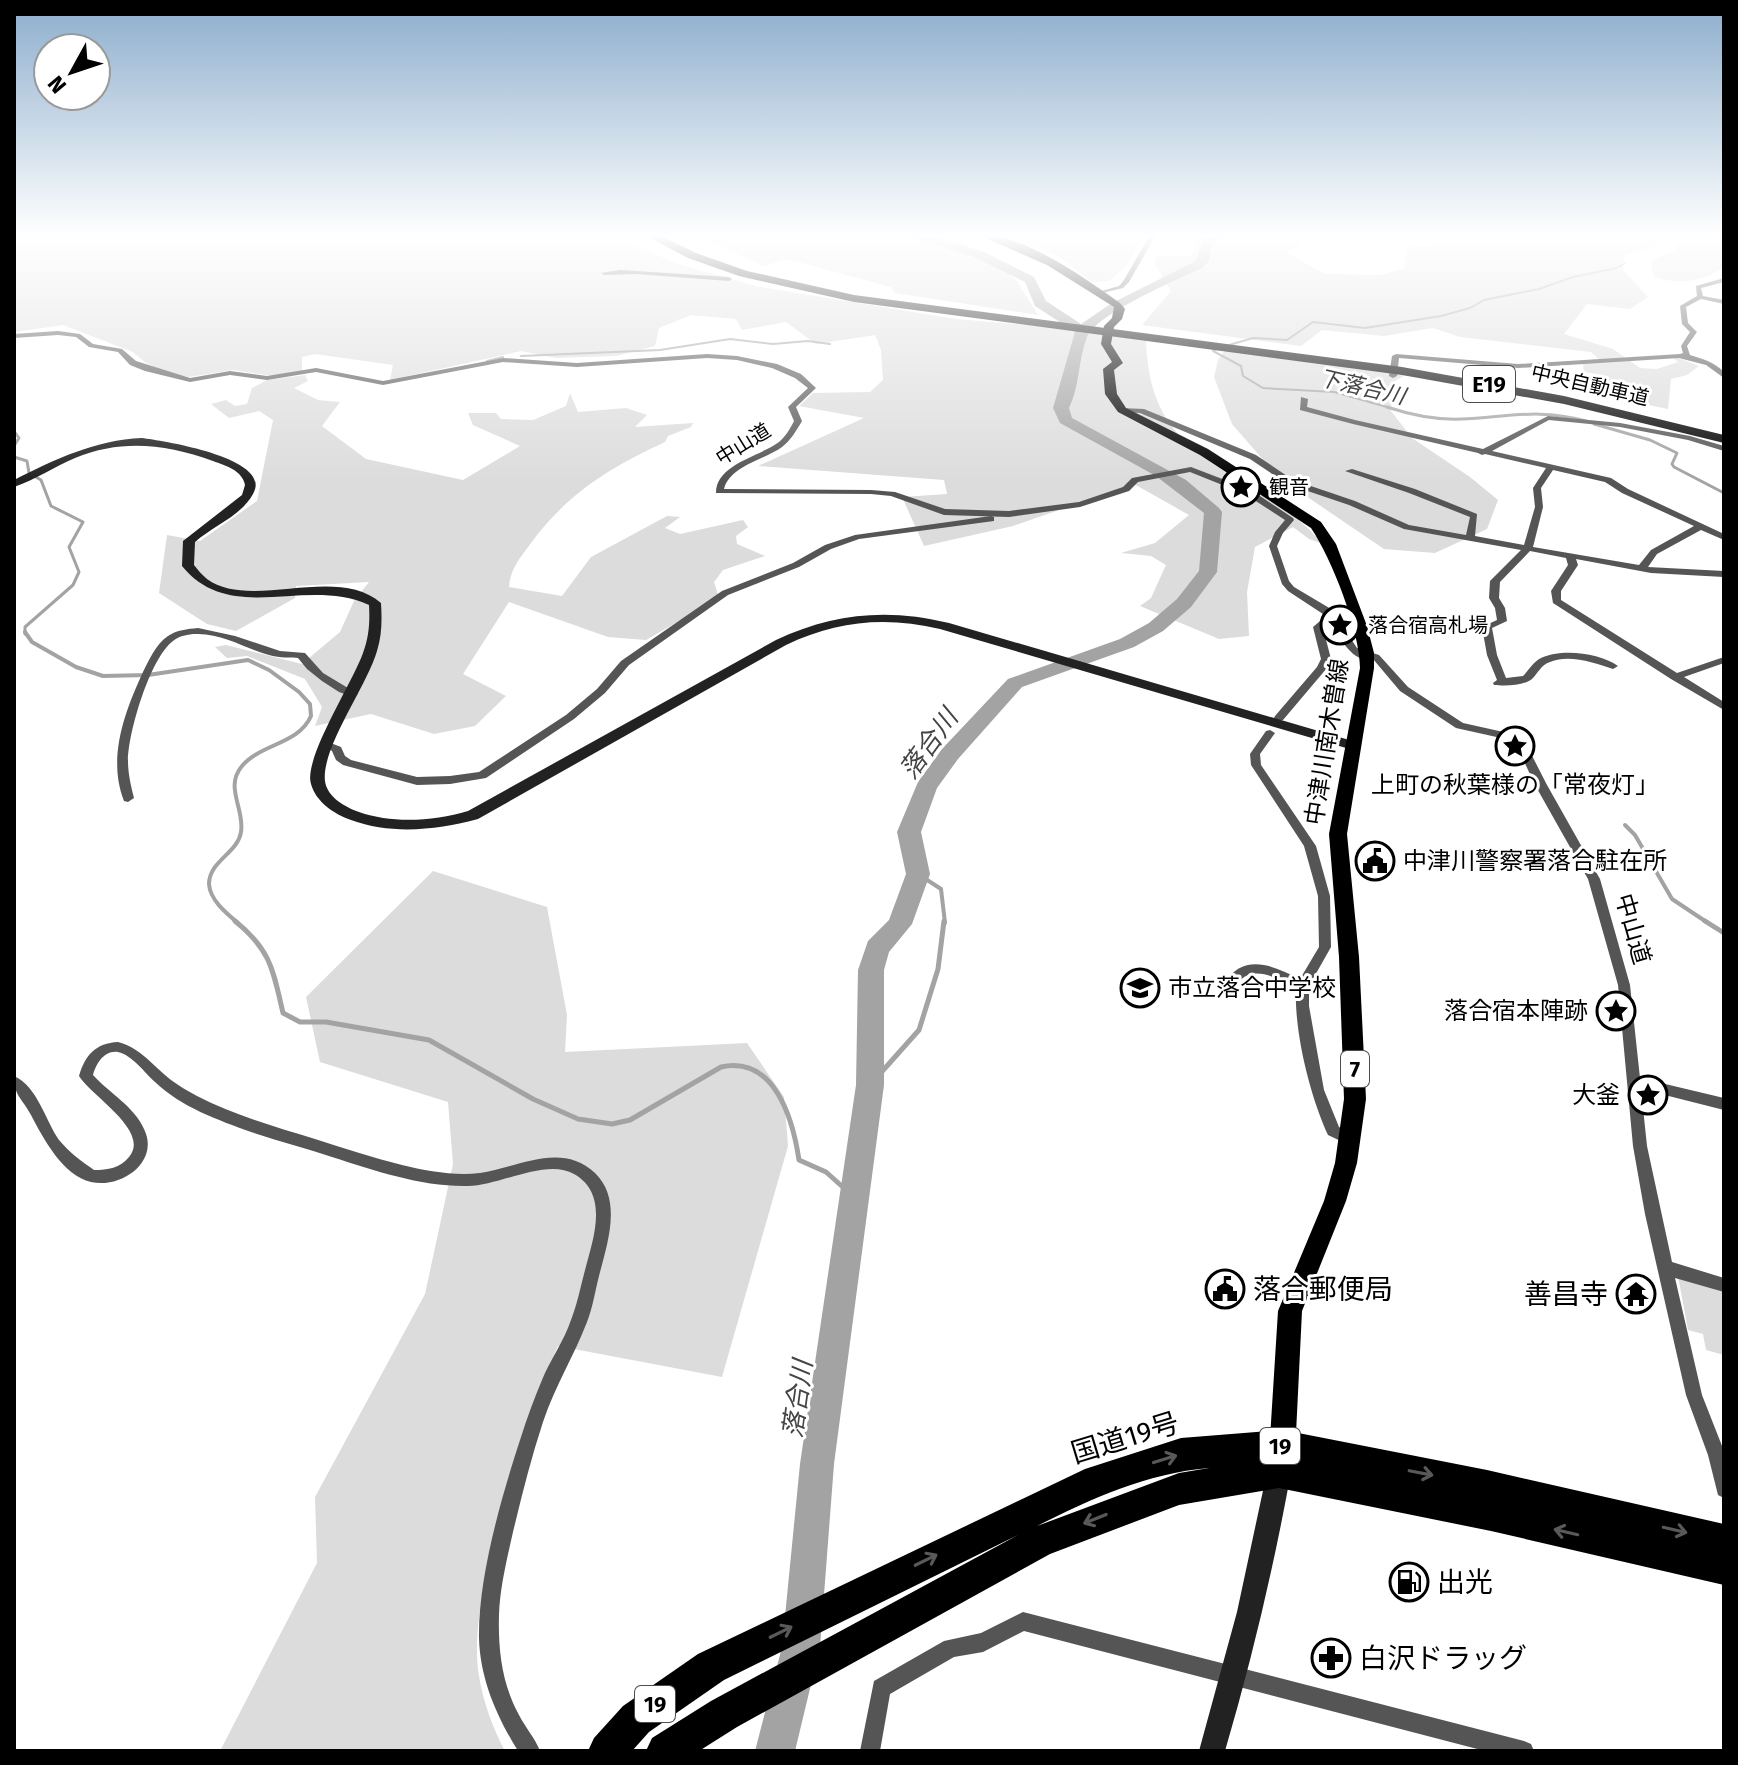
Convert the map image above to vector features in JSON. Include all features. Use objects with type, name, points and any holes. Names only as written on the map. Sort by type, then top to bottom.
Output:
[{"type":"highway","name":"中央自動車道","points":[[1007,315],[1491,384],[1724,437]]},
{"type":"highway","name":"国道19号","points":[[607,1751],[636,1719],[711,1667],[1096,1480],[1181,1454],[1281,1459],[1487,1486],[1724,1541]]},
{"type":"highway","name":"国道19号","points":[[665,1751],[724,1714],[1041,1541],[1179,1489],[1281,1459],[1491,1515],[1724,1568]]},
{"type":"main road","points":[[1117,315],[1109,326],[1106,344],[1118,363],[1108,369],[1109,385],[1116,404],[1122,410]]},
{"type":"main road","name":"中津川南木曽線","points":[[1122,410],[1204,452],[1316,525],[1329,544],[1360,626],[1367,656],[1338,834],[1355,1099],[1335,1201],[1290,1311],[1281,1459]]},
{"type":"street","points":[[1682,356],[1687,354],[1684,346],[1694,332],[1685,324],[1684,315]]},
{"type":"street","name":"中山道","points":[[14,336],[78,335],[91,346],[120,350],[133,363],[190,380],[230,373],[267,378],[316,370],[383,383],[506,360],[577,365],[707,356],[737,358],[774,366],[798,376],[812,388],[792,407],[798,421],[796,428],[772,452],[728,473],[719,484],[719,491],[871,492],[892,494],[944,512],[1009,514],[1080,504],[1126,489],[1139,479],[1184,469],[1199,471],[1248,492],[1290,520],[1279,532],[1273,546],[1285,582],[1296,594],[1324,609],[1353,650],[1376,657],[1404,689],[1466,729],[1513,737],[1520,742],[1594,879],[1624,985],[1640,1146],[1653,1214],[1694,1395],[1717,1455],[1724,1489]]},
{"type":"street","points":[[1393,376],[1396,356],[1518,366],[1650,359],[1671,354],[1722,373],[1723,360]]},
{"type":"street","points":[[1304,399],[1303,408],[1315,412],[1608,480],[1724,537]]},
{"type":"street","points":[[1122,410],[1141,411],[1244,454],[1290,482],[1352,503],[1392,522],[1470,539],[1642,568],[1724,574]]},
{"type":"street","points":[[1482,453],[1548,418],[1690,438],[1724,449]]},
{"type":"street","points":[[14,484],[93,447],[138,440],[170,443],[242,470],[251,483],[249,493],[242,502],[189,541],[188,566],[201,580],[222,589],[256,593],[348,592],[365,596],[375,603],[368,662],[319,766],[318,785],[336,805],[378,823],[409,826],[438,824],[490,808],[615,734],[766,651],[820,626],[857,618],[921,620],[1351,745]]},
{"type":"street","points":[[1550,468],[1537,488],[1539,507],[1528,548],[1495,581],[1494,598],[1502,621],[1487,627],[1489,646],[1495,656],[1494,666],[1501,682],[1519,683],[1529,679],[1538,665],[1548,658],[1598,658],[1613,666]]},
{"type":"street","points":[[1349,471],[1412,491],[1474,516],[1470,539]]},
{"type":"street","points":[[328,745],[337,749],[340,758],[347,763],[417,781],[482,775],[570,717],[601,691],[625,663],[725,593],[796,565],[828,547],[858,537],[948,527],[1009,514]]},
{"type":"street","points":[[1642,568],[1654,552],[1699,527]]},
{"type":"street","points":[[1570,556],[1573,565],[1571,572],[1556,591],[1556,601],[1724,707]]},
{"type":"street","points":[[1279,718],[1322,668],[1326,659],[1318,627],[1331,617]]},
{"type":"street","points":[[128,798],[122,778],[121,754],[143,682],[168,639],[181,633],[200,631],[305,657],[317,672],[353,694]]},
{"type":"street","points":[[1675,677],[1724,660]]},
{"type":"street","points":[[1270,733],[1255,754],[1256,765],[1310,846],[1324,896],[1325,947],[1303,986],[1302,1006],[1317,1090],[1333,1131],[1349,1139]]},
{"type":"street","points":[[1229,985],[1235,975],[1252,967],[1272,971],[1303,986]]},
{"type":"street","points":[[14,1082],[33,1102],[51,1140],[65,1157],[92,1176],[116,1174],[130,1166],[144,1144],[140,1131],[86,1076],[93,1056],[106,1048],[119,1047],[130,1050],[173,1090],[218,1113],[253,1127],[389,1167],[469,1180],[560,1163],[578,1168],[591,1179],[601,1192],[603,1229],[579,1321],[548,1385],[521,1463],[489,1593],[489,1645],[496,1688],[512,1725],[530,1751]]},
{"type":"street","points":[[1635,1082],[1724,1104]]},
{"type":"street","points":[[1667,1268],[1724,1285]]},
{"type":"street","points":[[1212,1751],[1235,1677],[1266,1547],[1281,1459]]},
{"type":"street","points":[[870,1751],[881,1688],[951,1648],[983,1642],[1023,1621],[1524,1751]]},
{"type":"shaded area","points":[[14,315],[690,315],[659,328],[655,346],[616,356],[556,358],[521,351],[390,380],[393,365],[315,354],[302,357],[302,371],[273,376],[233,370],[189,377],[170,374],[146,363],[133,352],[63,325],[14,332]]},
{"type":"shaded area","points":[[695,315],[934,315],[1146,338],[1149,371],[1156,397],[1181,437],[1220,468],[1297,519],[1321,543],[1309,539],[1293,527],[1255,547],[1247,592],[1249,636],[1219,639],[1140,606],[1151,598],[1166,565],[1151,556],[1121,553],[1155,543],[1189,515],[1134,484],[1013,526],[924,546],[902,497],[947,494],[944,480],[758,466],[864,418],[799,406],[813,393],[870,392],[883,380],[881,350],[875,335],[816,344],[786,322],[742,330],[736,319]]},
{"type":"shaded area","points":[[1150,315],[1578,315],[1564,334],[1613,349],[1640,368],[1657,369],[1678,362],[1673,358],[1676,357],[1699,366],[1687,375],[1671,379],[1668,409],[1601,395],[1609,388],[1602,375],[1584,372],[1583,363],[1602,362],[1591,352],[1460,337],[1433,328],[1384,336],[1322,330],[1301,346],[1142,325]]},
{"type":"shaded area","points":[[1225,350],[1405,375],[1392,383],[1391,411],[1412,438],[1498,500],[1487,529],[1435,553],[1384,549],[1278,477],[1232,424],[1214,377],[1218,360]]},
{"type":"shaded area","points":[[305,375],[308,381],[294,388],[318,400],[340,402],[322,426],[366,459],[463,480],[520,446],[473,425],[468,413],[496,413],[501,419],[533,420],[566,406],[570,393],[578,412],[626,408],[647,415],[635,427],[693,423],[691,427],[668,436],[665,442],[608,472],[575,496],[545,525],[523,554],[514,569],[509,587],[562,596],[591,557],[667,516],[680,517],[665,528],[680,534],[743,520],[748,527],[736,536],[737,544],[765,556],[723,570],[714,582],[719,598],[646,640],[608,637],[509,602],[463,674],[506,696],[475,726],[434,734],[371,714],[315,726],[322,707],[305,679],[247,656],[227,658],[215,647],[226,645],[302,664],[340,632],[354,601],[369,582],[296,586],[295,598],[236,631],[207,624],[159,593],[167,535],[200,541],[257,501],[273,420],[259,411],[229,418],[211,404],[226,400],[235,406],[247,404],[252,388],[267,380]]},
{"type":"shaded area","points":[[433,871],[547,907],[567,1015],[565,1052],[747,1043],[784,1097],[788,1146],[722,1377],[558,1346],[533,1404],[513,1463],[496,1523],[480,1607],[477,1642],[479,1676],[489,1715],[505,1751],[220,1751],[317,1563],[315,1497],[425,1294],[453,1164],[448,1102],[320,1062],[306,997]]},
{"type":"shaded area","points":[[1678,1276],[1724,1292],[1724,1355],[1706,1350],[1703,1334],[1688,1330]]},
{"type":"waterway","points":[[1059,315],[1082,331]]},
{"type":"waterway","name":"落合川","points":[[775,1751],[801,1647],[817,1464],[870,1085],[871,970],[877,948],[900,924],[918,874],[909,832],[926,787],[950,754],[1015,683],[1127,643],[1156,627],[1184,603],[1208,572],[1213,512],[1161,472],[1065,420],[1061,408],[1082,332],[1101,315]]},
{"type":"waterway","name":"下落合川","points":[[1229,345],[1253,338],[1287,340],[1313,322],[1365,328],[1443,315]]},
{"type":"waterway","points":[[521,356],[660,350],[730,339],[773,344],[808,341],[830,344]]},
{"type":"waterway","name":"下落合川","points":[[1217,349],[1213,351],[1241,366],[1243,376],[1263,388],[1334,392],[1388,407]]},
{"type":"waterway","points":[[487,361],[503,357]]},
{"type":"waterway","name":"下落合川","points":[[1388,407],[1394,409]]},
{"type":"waterway","name":"下落合川","points":[[1388,407],[1442,419],[1538,414],[1586,421]]},
{"type":"waterway","name":"下落合川","points":[[1594,424],[1650,440],[1677,453],[1672,464],[1674,467],[1724,493]]},
{"type":"waterway","points":[[14,431],[19,438],[14,446]]},
{"type":"waterway","points":[[14,457],[27,461],[29,473],[41,480],[51,506],[83,522],[69,547],[79,572],[73,585],[25,627],[25,632]]},
{"type":"waterway","points":[[25,632],[32,642],[76,667],[103,676],[148,675],[248,660],[269,670],[310,704],[311,716],[298,733],[250,759],[237,774],[235,790],[241,832],[235,846],[214,869],[209,884],[215,901],[238,923]]},
{"type":"waterway","points":[[1625,825],[1635,835],[1672,899],[1705,921]]},
{"type":"waterway","points":[[918,874],[941,889],[945,923]]},
{"type":"waterway","points":[[235,921],[256,942],[269,962],[283,1013],[300,1022],[326,1022],[429,1040],[533,1099],[578,1119],[612,1124],[630,1120],[721,1067],[740,1066],[755,1071],[768,1081],[786,1110],[799,1160],[826,1172],[854,1197]]},
{"type":"waterway","points":[[870,1085],[919,1030],[938,969],[944,921]]},
{"type":"waterway","points":[[1705,921],[1724,933]]},
{"type":"place","name":"観音","points":[[1241,487]]},
{"type":"place","name":"落合宿高札場","points":[[1340,625]]},
{"type":"place","name":"上町の秋葉様の「常夜灯」","points":[[1515,746]]},
{"type":"place","name":"中津川警察署落合駐在所","points":[[1375,861]]},
{"type":"place","name":"市立落合中学校","points":[[1140,988]]},
{"type":"place","name":"落合宿本陣跡","points":[[1616,1011]]},
{"type":"place","name":"大釜","points":[[1648,1095]]},
{"type":"place","name":"落合郵便局","points":[[1225,1289]]},
{"type":"place","name":"善昌寺","points":[[1636,1294]]},
{"type":"place","name":"出光","points":[[1409,1582]]},
{"type":"place","name":"白沢ドラッグ","points":[[1331,1658]]}]
